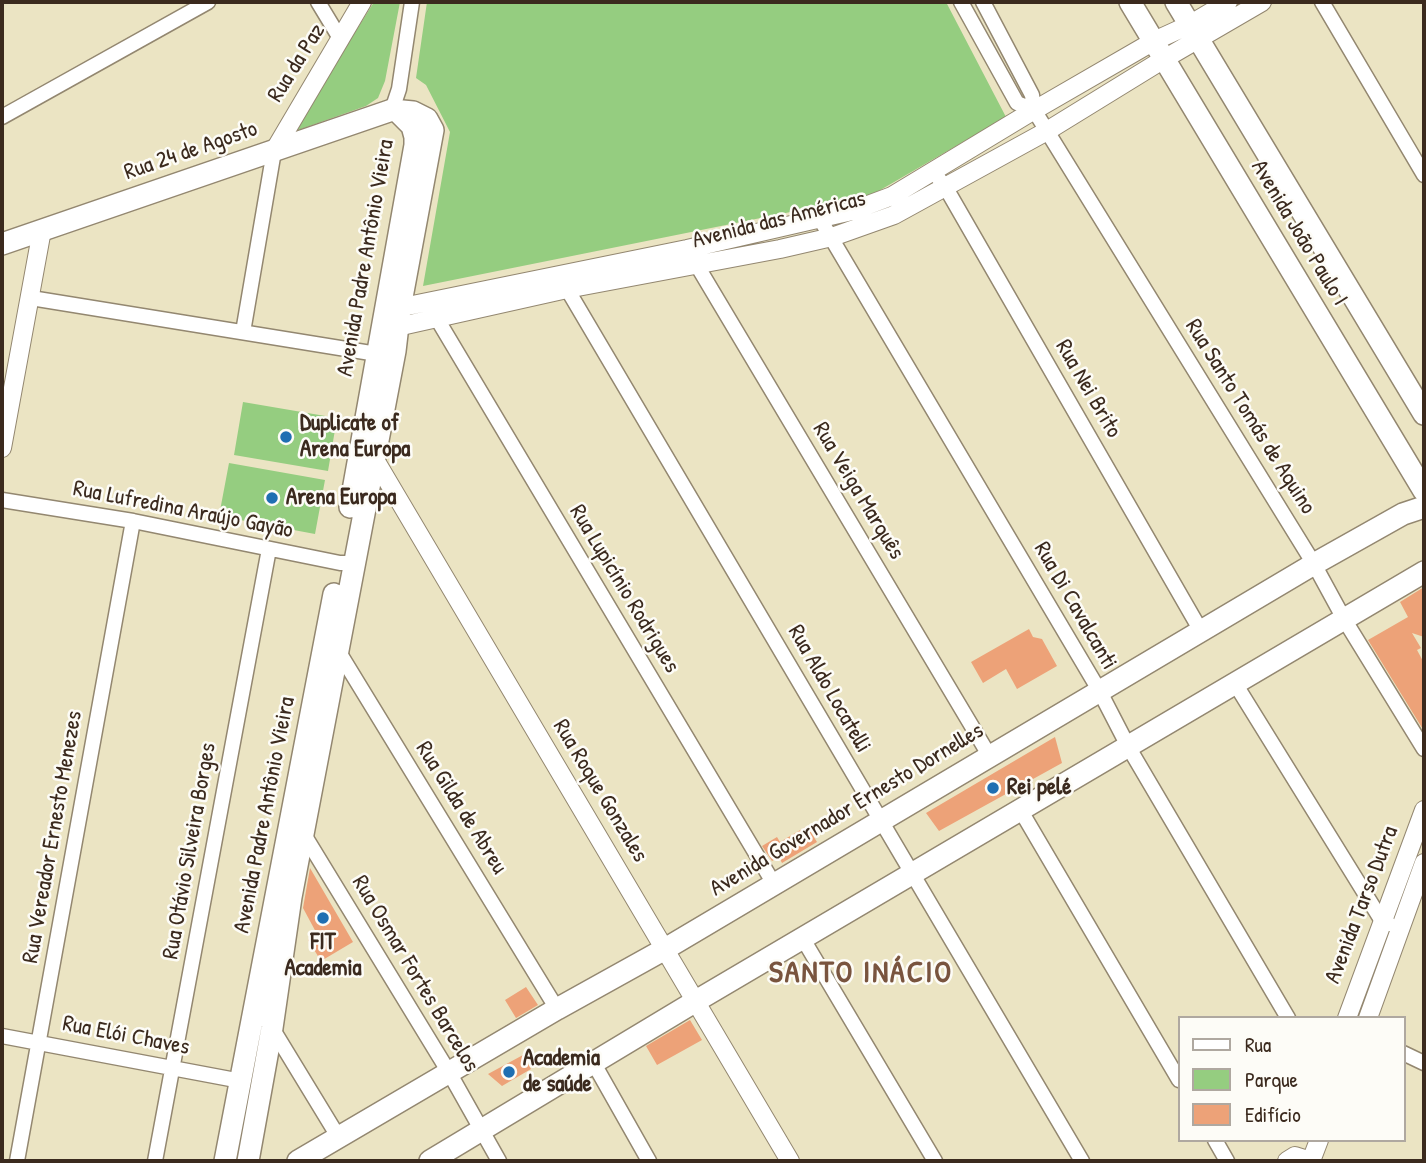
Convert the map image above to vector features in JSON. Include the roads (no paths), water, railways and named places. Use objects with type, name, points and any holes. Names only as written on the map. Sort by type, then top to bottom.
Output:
[{"type":"main road","name":"Avenida João Paulo I","points":[[1130,2],[1424,491]]},
{"type":"main road","name":"Avenida João Paulo I","points":[[1176,2],[1424,414]]},
{"type":"main road","name":"Rua 24 de Agosto","points":[[2,244],[395,111]]},
{"type":"main road","name":"Avenida Padre Antônio Vieira","points":[[248,1161],[272,1028],[291,897],[338,652],[347,563],[391,319],[433,130],[427,118],[413,112],[395,111]]},
{"type":"main road","name":"Avenida Governador Ernesto Dornelles","points":[[298,1161],[665,949],[1314,564],[1403,514],[1424,507]]},
{"type":"main road","name":"Avenida Padre Antônio Vieira","points":[[225,1161],[327,631],[347,563]]},
{"type":"main road","points":[[430,1161],[1424,572]]},
{"type":"street","points":[[2,117],[208,2]]},
{"type":"street","points":[[318,2],[341,40]]},
{"type":"street","name":"Rua da Paz","points":[[274,150],[362,2]]},
{"type":"street","points":[[395,111],[412,2]]},
{"type":"street","points":[[961,2],[1017,103],[1034,110],[1032,95],[983,2]]},
{"type":"street","name":"Avenida das Américas","points":[[1193,32],[1228,2]]},
{"type":"street","name":"Avenida das Américas","points":[[391,319],[436,317],[687,249],[852,211],[892,196],[1034,110],[1193,32],[1262,2]]},
{"type":"street","points":[[1322,2],[1424,176]]},
{"type":"street","name":"Avenida das Américas","points":[[391,319],[563,282],[697,266],[832,237],[894,215],[1047,131],[1159,50]]},
{"type":"street","name":"Rua Santo Tomás de Aquino","points":[[1034,110],[1314,564],[1344,619],[1424,749]]},
{"type":"street","points":[[243,331],[274,150]]},
{"type":"street","name":"Rua Nei Brito","points":[[933,171],[946,188],[1201,631]]},
{"type":"street","name":"Rua Di Cavalcanti","points":[[820,219],[1099,690],[1129,748],[1287,1016]]},
{"type":"street","points":[[2,449],[42,230]]},
{"type":"street","name":"Rua Veiga Marquês","points":[[687,249],[989,755]]},
{"type":"street","name":"Rua Aldo Locatelli","points":[[563,282],[1082,1161]]},
{"type":"street","points":[[31,298],[386,353]]},
{"type":"street","name":"Rua Lupicínio Rodrigues","points":[[436,317],[774,884]]},
{"type":"street","name":"Rua Roque Gonzales","points":[[367,456],[790,1161]]},
{"type":"street","name":"Rua Lufredina Araújo Gayão","points":[[2,500],[133,521],[347,563]]},
{"type":"street","name":"Rua Vereador Ernesto Menezes","points":[[17,1161],[133,521]]},
{"type":"street","name":"Rua Otávio Silveira Borges","points":[[155,1161],[269,548]]},
{"type":"street","name":"Rua Gilda de Abreu","points":[[327,631],[557,1009]]},
{"type":"street","points":[[1236,685],[1382,921],[1401,929]]},
{"type":"street","name":"Rua Osmar Fortes Barcelos","points":[[293,809],[303,834],[450,1074],[499,1161]]},
{"type":"street","name":"Avenida Tarso Dutra","points":[[1348,1016],[1424,810]]},
{"type":"street","points":[[1021,811],[1178,1078]]},
{"type":"street","name":"Avenida Tarso Dutra","points":[[1369,1016],[1424,863]]},
{"type":"street","points":[[803,939],[935,1161]]},
{"type":"street","points":[[272,1028],[340,1138]]},
{"type":"street","name":"Rua Elói Chaves","points":[[2,1037],[242,1081]]},
{"type":"street","points":[[1405,1055],[1424,1063]]},
{"type":"street","points":[[593,1062],[649,1161]]},
{"type":"street","points":[[1216,1142],[1227,1161]]},
{"type":"street","points":[[1301,1158],[1317,1142]]},
{"type":"place","name":"Duplicate of Arena Europa","points":[[286,437]]},
{"type":"place","name":"Arena Europa","points":[[272,498]]},
{"type":"place","name":"Rei pelé","points":[[993,788]]},
{"type":"place","name":"FIT Academia","points":[[323,918]]},
{"type":"place","name":"Academia de saúde","points":[[509,1072]]},
{"type":"district","name":"SANTO INÁCIO","points":[[861,974]]}]
